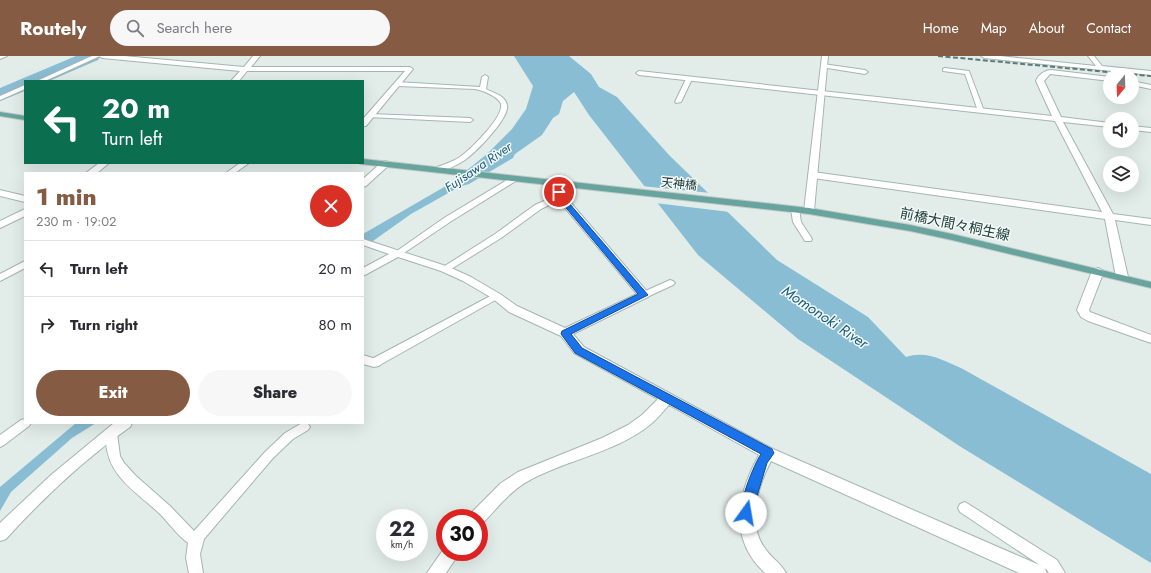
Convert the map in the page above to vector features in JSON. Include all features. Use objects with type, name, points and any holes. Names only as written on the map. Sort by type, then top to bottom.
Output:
[{"type":"main road","points":[[0,114],[24,118]]},
{"type":"main road","points":[[364,162],[563,185]]},
{"type":"main road","name":"天神橋","points":[[563,185],[751,204]]},
{"type":"main road","name":"前橋大間々桐生線","points":[[751,204],[809,211],[910,228],[1098,271],[1151,285]]},
{"type":"street","points":[[0,57],[4,56]]},
{"type":"street","points":[[102,56],[246,68],[410,69],[364,123]]},
{"type":"street","points":[[236,80],[257,56]]},
{"type":"street","points":[[809,211],[825,56]]},
{"type":"street","points":[[1103,78],[1048,72],[1040,79],[1040,81],[1058,120],[1109,216],[1122,277]]},
{"type":"street","points":[[639,73],[689,80],[1103,124]]},
{"type":"street","points":[[1139,84],[1151,86]]},
{"type":"street","points":[[1139,129],[1151,130]]},
{"type":"street","points":[[92,172],[104,164]]},
{"type":"street","points":[[364,183],[385,164]]},
{"type":"street","points":[[812,175],[1151,222]]},
{"type":"street","points":[[563,185],[560,196],[651,291],[565,334]]},
{"type":"street","points":[[0,193],[24,199]]},
{"type":"street","points":[[0,225],[24,213]]},
{"type":"street","points":[[364,242],[445,268],[496,296],[513,309],[541,321],[565,334],[579,350],[666,399],[768,453],[1038,573]]},
{"type":"street","points":[[364,272],[395,252]]},
{"type":"street","points":[[1098,271],[1083,310],[1085,314],[1092,318],[1151,339]]},
{"type":"street","points":[[486,509],[507,488],[523,476],[607,442],[633,429],[647,419],[666,399]]},
{"type":"street","points":[[0,534],[15,517],[111,433],[124,424]]},
{"type":"street","points":[[768,453],[762,461],[749,499],[746,513],[746,526],[759,554],[777,573]]},
{"type":"street","points":[[436,573],[445,561]]},
{"type":"lane","points":[[42,80],[97,56]]},
{"type":"lane","points":[[984,56],[1151,72]]},
{"type":"lane","points":[[1091,56],[1100,67]]},
{"type":"lane","points":[[824,66],[865,72]]},
{"type":"lane","points":[[945,70],[967,72],[981,111]]},
{"type":"lane","points":[[483,89],[485,77]]},
{"type":"lane","points":[[678,102],[689,80]]},
{"type":"lane","points":[[397,84],[475,87],[483,89],[502,100],[504,109],[501,118],[463,158],[440,171]]},
{"type":"lane","points":[[0,98],[24,87]]},
{"type":"lane","points":[[370,116],[470,120]]},
{"type":"lane","points":[[232,172],[244,164]]},
{"type":"lane","points":[[395,252],[512,179]]},
{"type":"lane","points":[[445,268],[505,232],[541,206],[560,196]]},
{"type":"lane","points":[[795,209],[797,222],[808,239]]},
{"type":"lane","points":[[0,278],[24,265]]},
{"type":"lane","points":[[651,291],[670,283]]},
{"type":"lane","points":[[369,361],[496,296]]},
{"type":"lane","points":[[0,442],[24,423]]},
{"type":"lane","points":[[196,573],[192,558],[193,545],[269,455],[289,436],[304,427]]},
{"type":"lane","points":[[111,433],[114,441],[111,448],[115,460],[124,474],[166,511],[188,536],[196,541]]},
{"type":"lane","points":[[965,508],[1052,565],[1058,573]]},
{"type":"water","points":[[514,56],[569,56],[591,74],[599,87],[617,97],[669,155],[777,260],[868,317],[906,357],[913,355],[927,355],[941,359],[961,368],[1151,474],[1151,563],[961,447],[798,339],[698,255],[589,115],[574,92],[563,101],[559,114],[553,118],[542,135],[515,154],[513,158],[469,184],[459,187],[411,214],[373,241],[364,246],[364,233],[451,183],[487,154],[512,129],[526,109],[533,86]]},
{"type":"water","points":[[75,424],[94,424],[72,438],[11,492],[0,511],[0,487]]},
{"type":"pier","points":[[641,186],[711,193],[730,212],[655,203]]},
{"type":"waterway","points":[[35,80],[92,56]]},
{"type":"waterway","points":[[0,95],[24,84]]},
{"type":"railway","points":[[938,56],[1151,76]]},
{"type":"route","points":[[559,192],[560,196],[644,295],[565,334],[579,350],[666,399],[768,453],[762,461],[749,499],[746,513]]},
{"type":"water label","name":"Fujisawa River","points":[[478,167]]},
{"type":"water label","name":"Momonoki River","points":[[825,317]]}]
